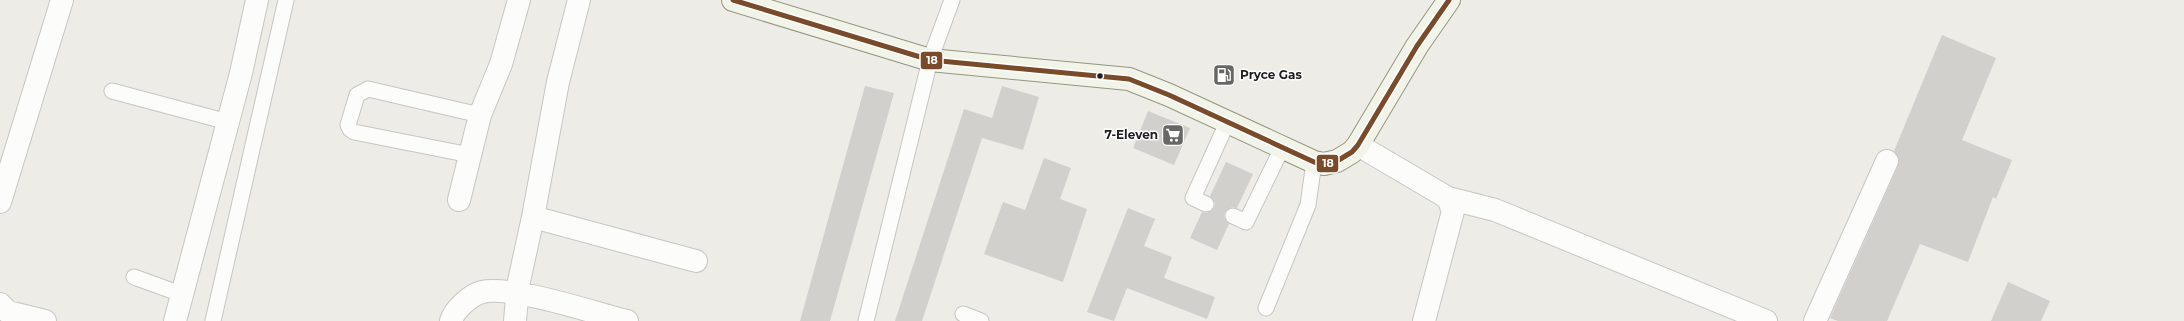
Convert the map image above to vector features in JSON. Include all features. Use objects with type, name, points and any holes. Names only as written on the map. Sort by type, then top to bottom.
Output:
[{"type":"main road","points":[[733,0],[930,60],[1128,79],[1169,95],[1314,162],[1324,164],[1337,161],[1352,152],[1358,145],[1417,46],[1446,5]]},
{"type":"street","points":[[0,202],[62,0]]},
{"type":"street","points":[[175,321],[228,122],[257,0]]},
{"type":"street","points":[[459,200],[480,115],[501,64],[519,0]]},
{"type":"street","points":[[515,321],[517,293],[533,217],[558,82],[579,0]]},
{"type":"street","points":[[1358,145],[1448,198],[1495,210],[1766,321]]},
{"type":"street","points":[[1815,321],[1887,161]]},
{"type":"street","points":[[1424,321],[1453,212],[1448,198]]},
{"type":"street","points":[[533,217],[696,261]]},
{"type":"street","points":[[451,321],[453,315],[467,301],[480,293],[494,291],[517,293],[626,321]]},
{"type":"street","points":[[5,313],[44,321]]},
{"type":"lane","points":[[214,321],[286,0]]},
{"type":"lane","points":[[866,321],[930,60],[952,0]]},
{"type":"lane","points":[[470,155],[354,132],[348,125],[357,95],[368,89],[480,115]]},
{"type":"lane","points":[[112,91],[228,122]]},
{"type":"lane","points":[[1206,204],[1193,198],[1227,123]]},
{"type":"lane","points":[[1233,216],[1246,222],[1282,148]]},
{"type":"lane","points":[[1266,308],[1308,205],[1314,162]]},
{"type":"lane","points":[[134,277],[181,294]]},
{"type":"lane","points":[[963,314],[981,321]]},
{"type":"building","points":[[1942,35],[1996,58],[1962,140],[2012,160],[1996,199],[1993,197],[1968,262],[1920,244],[1887,321],[1838,321],[1830,318],[1898,166],[1899,159],[1894,151]]},
{"type":"building","points":[[865,86],[894,93],[830,321],[800,321]]},
{"type":"building","points":[[1002,86],[1039,97],[1023,150],[982,138],[922,321],[895,321],[964,109],[992,118]]},
{"type":"building","points":[[1148,111],[1190,128],[1174,165],[1133,148]]},
{"type":"building","points":[[1044,158],[1071,168],[1060,199],[1087,209],[1063,282],[984,254],[1003,202],[1025,210]]},
{"type":"building","points":[[1226,162],[1253,174],[1237,208],[1232,207],[1225,212],[1224,217],[1229,224],[1217,250],[1190,238],[1202,212],[1207,213],[1214,208],[1215,203],[1210,196]]},
{"type":"building","points":[[1128,208],[1155,219],[1144,246],[1172,257],[1164,278],[1215,297],[1207,319],[1127,288],[1114,321],[1087,312]]},
{"type":"building","points":[[2008,282],[2050,301],[2041,321],[1991,321]]},
{"type":"transit line","name":"18","points":[[733,0],[930,60],[1129,79],[1169,95],[1314,162],[1324,164],[1337,161],[1352,152],[1358,145],[1417,46],[1449,0]]},
{"type":"place","name":"Pryce Gas","points":[[1224,75]]},
{"type":"place","name":"7-Eleven","points":[[1173,135]]}]
